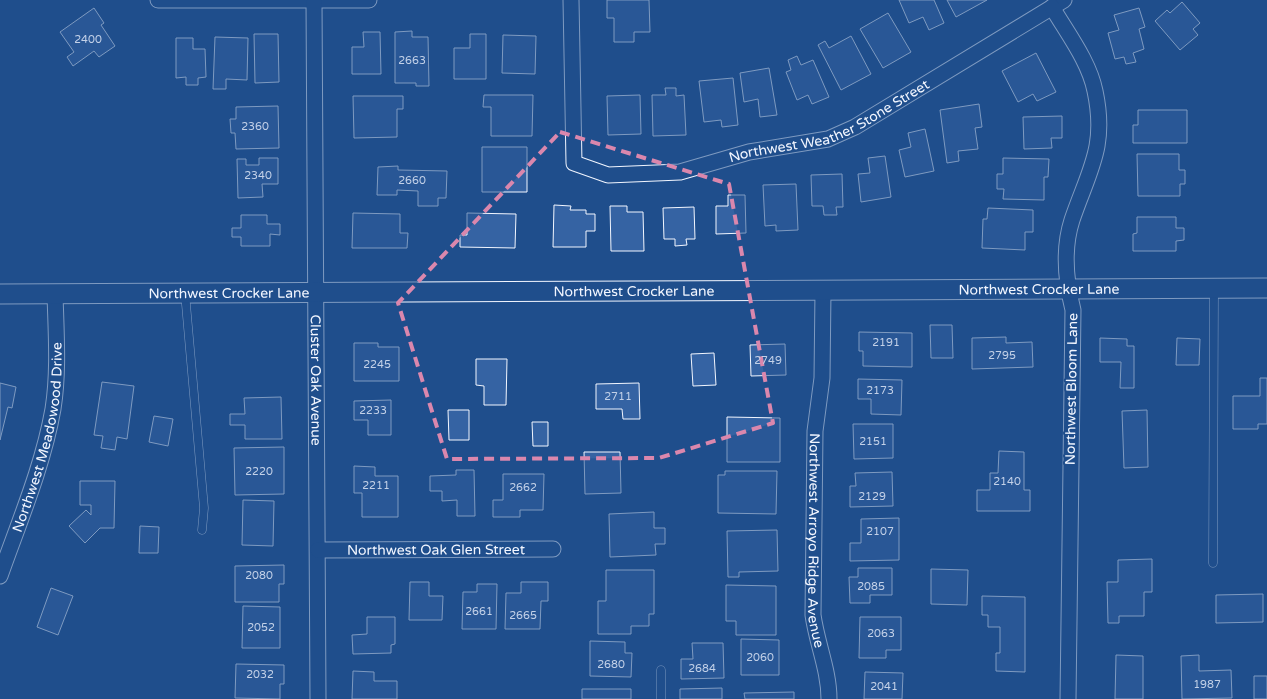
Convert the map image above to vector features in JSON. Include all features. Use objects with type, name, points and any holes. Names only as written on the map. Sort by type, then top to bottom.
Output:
[{"type":"street","points":[[158,0],[369,0]]},
{"type":"street","name":"Northwest Weather Stone Street","points":[[572,0],[574,162],[608,175],[680,172],[749,152],[828,139],[855,127],[1058,3]]},
{"type":"street","name":"Cluster Oak Avenue","points":[[314,1],[318,699]]},
{"type":"street","name":"Northwest Bloom Lane","points":[[1058,3],[1089,71],[1095,89],[1100,129],[1094,168],[1072,221],[1068,241],[1067,287],[1073,310],[1068,699]]},
{"type":"street","name":"Northwest Crocker Lane","points":[[0,294],[823,291],[1067,287],[1267,288]]},
{"type":"street","name":"Northwest Arroyo Ridge Avenue","points":[[823,291],[822,378],[815,431],[813,615],[815,633],[826,668],[829,699]]},
{"type":"street","name":"Northwest Meadowood Drive","points":[[0,576],[44,445],[53,408],[56,377],[55,294]]},
{"type":"street","name":"Northwest Oak Glen Street","points":[[318,550],[553,549]]},
{"type":"lane","points":[[1213,563],[1214,288]]},
{"type":"lane","points":[[185,294],[204,508],[202,530]]},
{"type":"lane","points":[[661,670],[662,699]]},
{"type":"highlighted area","points":[[560,132],[729,184],[773,423],[659,458],[447,459],[398,303]]},
{"type":"building","points":[[607,0],[649,0],[650,32],[634,32],[634,42],[614,42],[614,18],[607,18]]},
{"type":"building","points":[[899,0],[934,0],[944,23],[929,30],[923,17],[909,23]]},
{"type":"building","points":[[947,0],[987,0],[956,17]]},
{"type":"building","points":[[1182,2],[1200,23],[1193,29],[1198,35],[1180,50],[1155,21],[1167,10],[1170,13]]},
{"type":"building","points":[[94,8],[104,23],[101,25],[115,46],[99,57],[94,51],[73,66],[67,57],[74,52],[60,32]]},
{"type":"building","points":[[1139,8],[1145,27],[1139,29],[1144,49],[1133,53],[1136,62],[1126,64],[1124,57],[1115,59],[1108,33],[1119,30],[1114,15]]},
{"type":"building","points":[[888,13],[911,52],[883,68],[860,29]]},
{"type":"building","points":[[412,31],[412,37],[428,37],[429,86],[416,86],[416,83],[395,83],[395,32]]},
{"type":"building","points":[[363,32],[380,32],[381,74],[352,74],[352,47],[364,47]]},
{"type":"building","points":[[254,34],[278,34],[279,82],[255,83]]},
{"type":"building","points":[[470,34],[486,34],[486,79],[454,79],[454,48],[470,48]]},
{"type":"building","points":[[503,35],[536,36],[535,74],[502,73]]},
{"type":"building","points":[[851,36],[871,74],[841,90],[818,45],[825,41],[829,48]]},
{"type":"building","points":[[215,37],[248,38],[247,80],[226,79],[226,89],[213,89]]},
{"type":"building","points":[[176,38],[193,38],[193,49],[205,49],[206,77],[198,78],[198,85],[186,85],[186,77],[176,78]]},
{"type":"building","points":[[1036,53],[1056,92],[1037,101],[1033,94],[1018,102],[1002,71]]},
{"type":"building","points":[[797,56],[801,65],[813,60],[829,97],[812,104],[808,95],[797,100],[786,72],[791,70],[788,60]]},
{"type":"building","points":[[769,68],[777,115],[760,117],[758,99],[744,102],[740,73]]},
{"type":"building","points":[[733,78],[738,125],[722,127],[721,120],[704,122],[699,81]]},
{"type":"building","points":[[665,88],[676,88],[676,96],[684,95],[686,135],[653,136],[652,95],[666,95]]},
{"type":"building","points":[[484,95],[533,95],[532,136],[491,136],[491,107],[483,107]]},
{"type":"building","points":[[640,95],[641,134],[608,135],[607,96]]},
{"type":"building","points":[[353,96],[403,96],[403,109],[397,109],[397,137],[354,138]]},
{"type":"building","points":[[979,104],[982,127],[975,128],[978,149],[958,151],[959,161],[947,163],[940,110]]},
{"type":"building","points":[[278,106],[279,148],[236,149],[235,133],[231,133],[230,119],[236,119],[236,107]]},
{"type":"building","points":[[1138,110],[1187,110],[1187,143],[1133,143],[1133,125],[1138,125]]},
{"type":"building","points":[[1062,116],[1062,138],[1051,138],[1052,148],[1024,149],[1023,117]]},
{"type":"building","points":[[925,129],[934,171],[905,177],[899,150],[911,147],[908,133]]},
{"type":"building","points":[[482,147],[527,147],[527,192],[482,192]]},
{"type":"building","points":[[1137,154],[1179,154],[1179,170],[1185,170],[1185,184],[1180,184],[1180,196],[1138,196]]},
{"type":"building","points":[[885,156],[891,197],[861,202],[858,174],[870,173],[868,158]]},
{"type":"building","points":[[259,158],[278,158],[278,184],[262,184],[263,197],[238,198],[237,159],[246,159],[246,165],[259,165]]},
{"type":"building","points":[[1003,158],[1049,159],[1048,177],[1044,177],[1044,200],[1003,199],[1004,189],[997,189],[997,174],[1003,174]]},
{"type":"building","points":[[398,166],[398,170],[447,171],[446,198],[438,198],[438,206],[418,206],[418,191],[397,190],[397,195],[377,195],[378,167]]},
{"type":"building","points":[[842,174],[843,207],[836,207],[837,215],[824,215],[823,206],[812,206],[811,175]]},
{"type":"building","points":[[796,184],[798,230],[776,231],[776,225],[765,226],[763,185]]},
{"type":"building","points":[[728,195],[745,195],[746,233],[716,234],[716,206],[728,206]]},
{"type":"building","points":[[554,205],[571,206],[570,210],[586,210],[586,214],[595,214],[595,231],[586,231],[586,247],[553,247]]},
{"type":"building","points":[[610,206],[627,206],[627,212],[643,212],[644,251],[611,251]]},
{"type":"building","points":[[694,207],[695,239],[686,239],[687,245],[675,246],[675,239],[664,239],[663,208]]},
{"type":"building","points":[[988,208],[1033,210],[1033,232],[1025,232],[1025,250],[982,248],[983,219],[987,219]]},
{"type":"building","points":[[353,213],[400,214],[400,233],[408,233],[407,248],[352,248]]},
{"type":"building","points":[[467,213],[516,214],[515,248],[460,247],[460,235],[467,235]]},
{"type":"building","points":[[241,215],[267,215],[267,224],[280,224],[280,235],[270,234],[270,246],[241,246],[241,237],[232,237],[232,228],[241,228]]},
{"type":"building","points":[[1137,217],[1176,217],[1176,228],[1184,228],[1184,240],[1176,241],[1176,251],[1133,251],[1133,234],[1137,233]]},
{"type":"building","points":[[930,325],[952,325],[953,358],[931,358]]},
{"type":"building","points":[[859,332],[912,333],[912,367],[863,366],[863,351],[859,351]]},
{"type":"building","points":[[1006,337],[1006,343],[1032,342],[1033,367],[972,369],[972,338]]},
{"type":"building","points":[[1100,338],[1127,339],[1127,346],[1134,346],[1134,388],[1120,388],[1121,362],[1100,362]]},
{"type":"building","points":[[1177,338],[1200,339],[1199,365],[1176,365]]},
{"type":"building","points":[[354,343],[378,343],[378,347],[399,347],[399,381],[354,381]]},
{"type":"building","points":[[785,344],[786,375],[751,376],[750,345]]},
{"type":"building","points":[[714,353],[716,385],[693,386],[691,354]]},
{"type":"building","points":[[476,359],[507,359],[506,405],[484,405],[484,386],[476,385]]},
{"type":"building","points":[[1260,378],[1267,378],[1267,424],[1258,424],[1258,429],[1233,429],[1233,396],[1260,396]]},
{"type":"building","points":[[858,379],[902,380],[901,415],[871,414],[871,399],[858,399]]},
{"type":"building","points":[[102,382],[134,386],[127,439],[117,437],[115,450],[101,448],[103,436],[94,435]]},
{"type":"building","points":[[0,383],[16,387],[12,408],[8,407],[0,440]]},
{"type":"building","points":[[639,383],[640,419],[623,419],[622,409],[596,409],[596,384]]},
{"type":"building","points":[[281,397],[282,439],[245,439],[245,425],[230,425],[230,414],[245,414],[244,398]]},
{"type":"building","points":[[391,400],[391,435],[368,435],[368,420],[354,420],[354,401]]},
{"type":"building","points":[[448,410],[469,410],[469,440],[449,440]]},
{"type":"building","points":[[1147,410],[1148,467],[1124,468],[1122,411]]},
{"type":"building","points":[[154,416],[173,419],[168,446],[149,442]]},
{"type":"building","points":[[727,417],[780,418],[780,462],[727,462]]},
{"type":"building","points":[[532,422],[548,422],[548,446],[533,446]]},
{"type":"building","points":[[853,424],[893,424],[893,458],[854,459]]},
{"type":"building","points":[[284,447],[284,494],[235,495],[234,448]]},
{"type":"building","points":[[999,451],[1024,452],[1024,490],[1030,490],[1030,511],[977,511],[977,490],[990,490],[990,473],[998,473]]},
{"type":"building","points":[[584,452],[620,452],[621,493],[585,494]]},
{"type":"building","points":[[354,466],[375,467],[375,476],[398,476],[398,517],[362,517],[362,493],[354,493]]},
{"type":"building","points":[[456,470],[474,470],[475,516],[457,516],[457,500],[442,501],[442,491],[430,491],[430,476],[456,475]]},
{"type":"building","points":[[725,471],[777,471],[776,514],[718,513],[718,475],[725,475]]},
{"type":"building","points":[[892,472],[893,506],[850,507],[850,486],[856,486],[855,473]]},
{"type":"building","points":[[503,474],[544,474],[543,510],[520,510],[520,517],[493,517],[493,500],[503,500]]},
{"type":"building","points":[[80,481],[115,481],[114,528],[100,528],[85,543],[69,526],[86,510],[91,515],[91,505],[80,505]]},
{"type":"building","points":[[243,500],[274,501],[273,546],[242,545]]},
{"type":"building","points":[[654,512],[654,528],[665,528],[665,544],[655,544],[656,555],[610,557],[609,514]]},
{"type":"building","points":[[899,518],[899,560],[850,561],[850,543],[861,543],[861,519]]},
{"type":"building","points":[[140,526],[159,527],[158,553],[139,553]]},
{"type":"building","points":[[777,530],[778,571],[739,572],[739,577],[728,577],[727,531]]},
{"type":"building","points":[[1152,559],[1152,592],[1144,592],[1144,616],[1119,616],[1119,623],[1108,623],[1107,582],[1118,582],[1118,560]]},
{"type":"building","points":[[284,565],[284,584],[279,584],[279,602],[235,602],[235,566]]},
{"type":"building","points":[[858,568],[892,568],[892,595],[870,595],[870,603],[850,603],[849,577],[858,577]]},
{"type":"building","points":[[931,569],[968,570],[967,605],[931,604]]},
{"type":"building","points":[[606,570],[654,570],[654,614],[649,614],[649,626],[631,626],[631,634],[598,634],[598,601],[606,601]]},
{"type":"building","points":[[410,582],[429,582],[429,596],[443,596],[442,620],[409,620]]},
{"type":"building","points":[[521,582],[548,582],[548,601],[541,601],[540,629],[505,629],[506,593],[521,593]]},
{"type":"building","points":[[477,584],[497,584],[496,629],[462,629],[463,592],[477,592]]},
{"type":"building","points":[[726,585],[776,586],[776,635],[736,635],[736,621],[726,621]]},
{"type":"building","points":[[51,588],[73,596],[58,635],[37,627]]},
{"type":"building","points":[[1263,594],[1263,622],[1216,623],[1216,595]]},
{"type":"building","points":[[982,596],[1025,597],[1025,672],[996,671],[996,653],[1000,653],[1000,627],[988,627],[988,615],[982,615]]},
{"type":"building","points":[[243,606],[280,607],[280,648],[242,648]]},
{"type":"building","points":[[367,617],[395,617],[395,644],[391,645],[391,653],[353,654],[352,635],[367,634]]},
{"type":"building","points":[[860,617],[901,617],[901,650],[886,650],[886,658],[859,658]]},
{"type":"building","points":[[741,639],[779,640],[779,675],[741,675]]},
{"type":"building","points":[[590,641],[625,642],[625,653],[632,653],[631,677],[590,676]]},
{"type":"building","points":[[692,643],[723,643],[724,678],[681,679],[681,659],[693,659]]},
{"type":"building","points":[[1116,655],[1143,656],[1143,699],[1115,699]]},
{"type":"building","points":[[1199,655],[1199,671],[1231,670],[1232,698],[1182,699],[1181,656]]},
{"type":"building","points":[[236,664],[284,665],[284,684],[280,684],[280,699],[235,698]]},
{"type":"building","points":[[353,671],[374,672],[374,681],[397,681],[397,699],[352,699]]},
{"type":"building","points":[[865,672],[903,673],[902,699],[864,699]]},
{"type":"building","points":[[1254,676],[1267,676],[1267,699],[1254,699]]},
{"type":"building","points":[[722,688],[722,699],[680,699],[680,689]]},
{"type":"building","points":[[582,689],[631,689],[631,699],[582,699]]},
{"type":"building","points":[[794,692],[794,699],[745,699],[744,693]]}]
